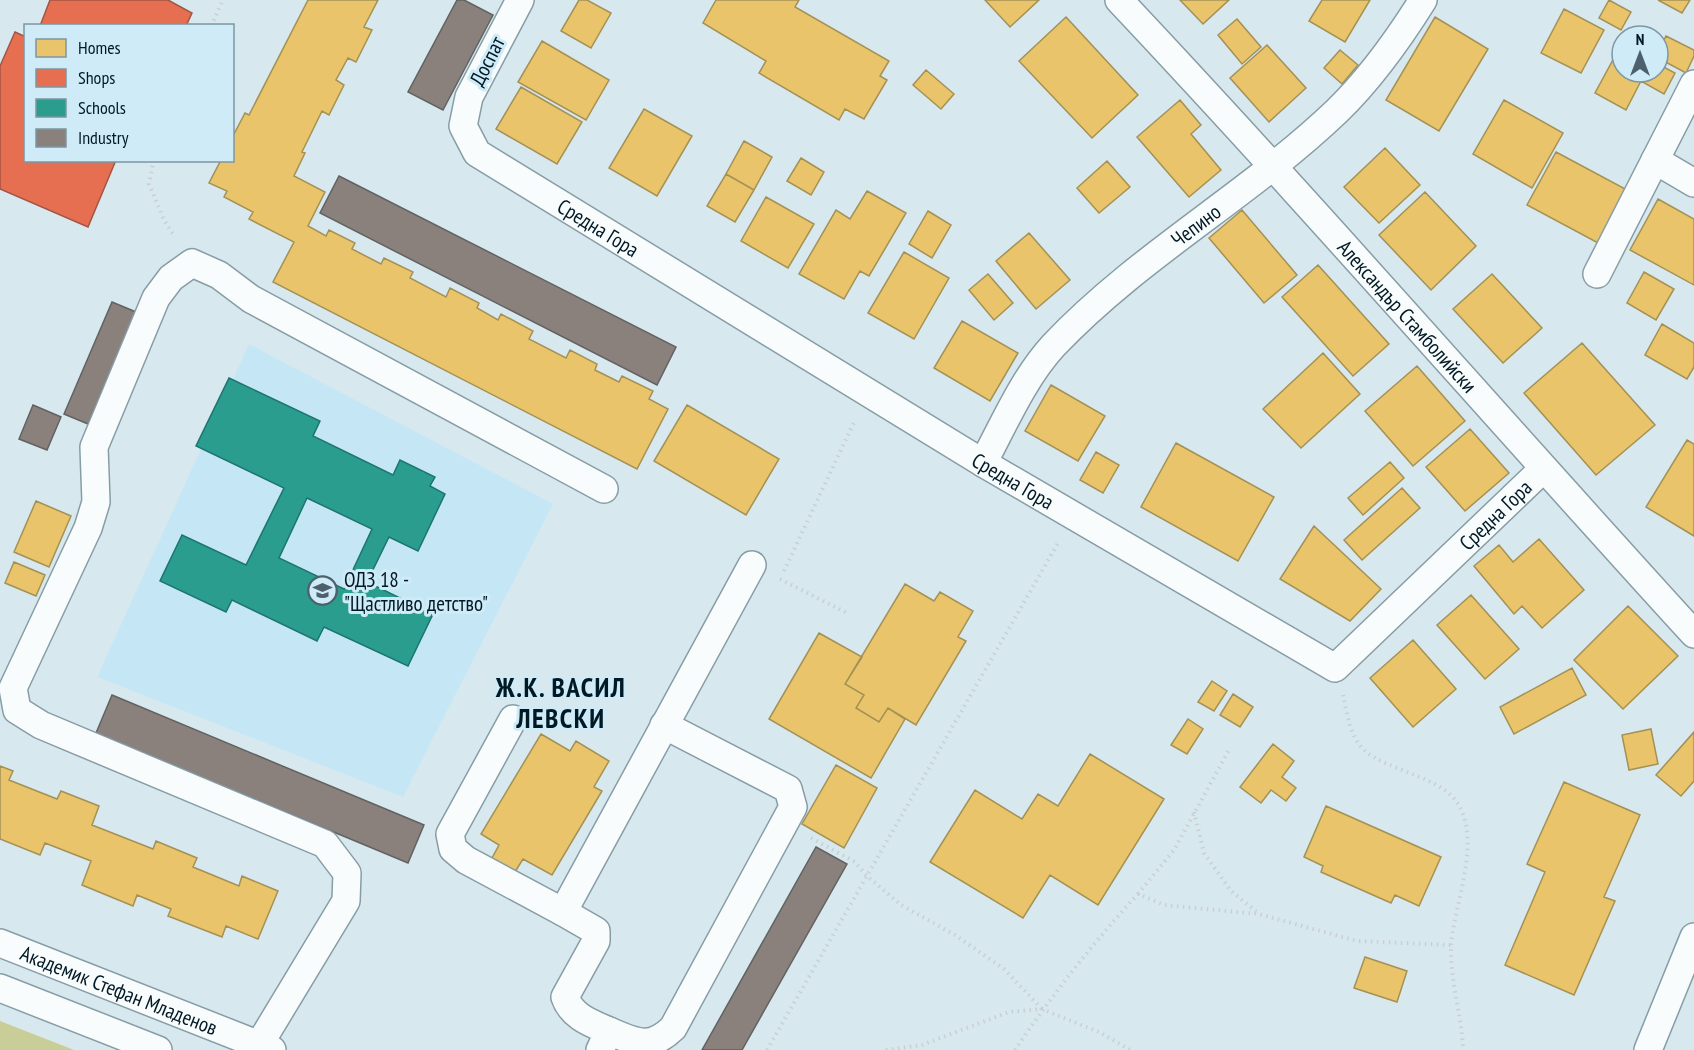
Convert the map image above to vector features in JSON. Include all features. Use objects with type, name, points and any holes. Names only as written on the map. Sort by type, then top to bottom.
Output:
[{"type":"street","name":"Доспат","points":[[463,126],[469,97],[520,0]]},
{"type":"street","name":"Александър Стамболийски","points":[[1119,0],[1274,165],[1543,469],[1694,634]]},
{"type":"street","name":"Чепино","points":[[983,463],[1026,382],[1052,348],[1103,298],[1274,165],[1337,111],[1391,51],[1423,0]]},
{"type":"street","points":[[1597,274],[1694,84]]},
{"type":"street","name":"Средна Гора","points":[[463,126],[477,153],[983,463],[1335,668],[1543,469]]},
{"type":"street","points":[[1655,160],[1694,183]]},
{"type":"street","points":[[265,1048],[346,901],[347,873],[325,844],[41,725],[17,710],[13,688],[88,528],[96,502],[94,447],[156,298],[171,278],[192,263],[219,275],[251,299],[604,489]]},
{"type":"street","points":[[563,912],[752,565]]},
{"type":"street","points":[[513,719],[450,834],[453,849],[466,860],[596,931],[596,942],[566,997],[569,1008],[604,1041],[641,1045],[661,1042],[673,1028],[793,807],[788,789],[664,725]]},
{"type":"street","points":[[1648,1050],[1694,937]]},
{"type":"street","name":"Академик Стефан Младенов","points":[[0,943],[265,1048]]},
{"type":"street","name":"Академик Стефан Младенов","points":[[0,988],[158,1050]]},
{"type":"path","points":[[212,24],[223,0]]},
{"type":"path","points":[[154,162],[149,184],[164,220],[192,263]]},
{"type":"path","points":[[781,580],[868,393]]},
{"type":"path","points":[[767,1050],[1073,516]]},
{"type":"path","points":[[752,565],[849,614]]},
{"type":"path","points":[[1335,668],[1353,735],[1364,750],[1441,789],[1458,802],[1468,829],[1451,945],[1452,984],[1462,1033],[1463,1050]]},
{"type":"path","points":[[1015,1050],[1042,1009],[1174,850],[1229,750]]},
{"type":"path","points":[[1194,812],[1204,854],[1231,891],[1259,914]]},
{"type":"path","points":[[810,837],[855,862],[867,876],[901,905],[956,935],[1004,969],[1042,1009],[1099,1032],[1130,1050]]},
{"type":"path","points":[[1138,894],[1164,905],[1259,914],[1357,942],[1451,945]]},
{"type":"path","points":[[886,1050],[922,1045],[1009,1012],[1042,1009]]},
{"type":"shaded area","name":"ОДЗ 18 - \"Щастливо детство\"","points":[[249,344],[553,504],[403,797],[97,677]]},
{"type":"green space","points":[[0,1021],[74,1050],[0,1050]]},
{"type":"building: Homes","points":[[308,0],[378,0],[364,27],[372,30],[356,62],[348,58],[336,80],[344,85],[329,115],[322,111],[302,152],[305,153],[294,176],[325,192],[308,226],[326,236],[329,230],[355,243],[352,249],[381,264],[384,258],[413,272],[410,278],[446,297],[450,288],[479,303],[477,308],[498,320],[501,314],[533,331],[529,339],[566,358],[570,350],[597,364],[595,370],[619,382],[622,376],[653,391],[649,399],[668,409],[637,469],[273,282],[294,242],[249,219],[253,212],[224,197],[227,191],[209,183],[220,162],[234,162],[234,134],[245,113],[249,115]]},
{"type":"building: Homes","points":[[579,0],[587,0],[611,13],[591,48],[561,31]]},
{"type":"building: Homes","points":[[716,0],[799,0],[795,7],[889,61],[880,76],[887,80],[864,119],[845,109],[839,120],[759,73],[766,61],[703,23]]},
{"type":"building: Homes","points":[[985,0],[1039,0],[1010,27]]},
{"type":"building: Homes","points":[[1180,0],[1229,0],[1203,24]]},
{"type":"building: Homes","points":[[1322,0],[1370,0],[1345,42],[1309,21]]},
{"type":"building: Homes","points":[[1609,0],[1631,12],[1624,24],[1610,24],[1599,18]]},
{"type":"building: Homes","points":[[1658,0],[1690,0],[1682,13]]},
{"type":"building: Homes","points":[[1564,9],[1604,30],[1581,73],[1541,53]]},
{"type":"building: Homes","points":[[1066,17],[1138,95],[1092,138],[1019,61]]},
{"type":"building: Homes","points":[[1435,17],[1488,49],[1439,131],[1386,100]]},
{"type":"building: Homes","points":[[1237,19],[1261,47],[1242,64],[1218,35]]},
{"type":"building: Homes","points":[[1670,38],[1694,50],[1694,56],[1686,73],[1670,64]]},
{"type":"building: Homes","points":[[542,41],[609,80],[586,120],[518,82]]},
{"type":"building: Homes","points":[[1267,45],[1306,88],[1269,122],[1230,78]]},
{"type":"building: Homes","points":[[1340,50],[1358,65],[1342,84],[1324,68]]},
{"type":"building: Homes","points":[[1610,65],[1610,84],[1639,84],[1626,110],[1595,93]]},
{"type":"building: Homes","points":[[926,70],[954,94],[941,109],[913,85]]},
{"type":"building: Homes","points":[[1670,70],[1675,73],[1670,83]]},
{"type":"building: Homes","points":[[1646,84],[1669,84],[1664,94]]},
{"type":"building: Homes","points":[[521,87],[582,122],[557,164],[496,129]]},
{"type":"building: Homes","points":[[1180,100],[1201,125],[1191,134],[1221,170],[1189,197],[1137,137]]},
{"type":"building: Homes","points":[[1504,100],[1563,133],[1532,188],[1473,154]]},
{"type":"building: Homes","points":[[644,109],[692,136],[657,196],[609,168]]},
{"type":"building: Homes","points":[[744,141],[772,157],[754,190],[726,174]]},
{"type":"building: Homes","points":[[1385,148],[1420,185],[1379,223],[1344,187]]},
{"type":"building: Homes","points":[[1556,152],[1629,191],[1600,244],[1527,205]]},
{"type":"building: Homes","points":[[801,158],[824,172],[811,195],[787,181]]},
{"type":"building: Homes","points":[[1107,161],[1130,187],[1099,213],[1077,188]]},
{"type":"building: Homes","points":[[726,174],[754,190],[735,222],[707,206]]},
{"type":"building: Homes","points":[[867,191],[906,213],[869,276],[860,271],[844,299],[799,274],[836,210],[850,219]]},
{"type":"building: Homes","points":[[1425,192],[1476,246],[1431,290],[1379,235]]},
{"type":"building: Homes","points":[[766,197],[814,224],[788,268],[741,241]]},
{"type":"building: Homes","points":[[1658,199],[1694,219],[1694,285],[1630,250]]},
{"type":"building: Homes","points":[[1242,210],[1297,275],[1264,303],[1209,238]]},
{"type":"building: Homes","points":[[928,211],[951,225],[932,258],[909,244]]},
{"type":"building: Homes","points":[[1029,233],[1070,280],[1036,309],[996,261]]},
{"type":"building: Homes","points":[[904,252],[949,278],[914,339],[868,313]]},
{"type":"building: Homes","points":[[1318,265],[1389,344],[1353,376],[1282,297]]},
{"type":"building: Homes","points":[[1644,272],[1674,289],[1656,320],[1627,303]]},
{"type":"building: Homes","points":[[988,274],[1013,303],[994,320],[969,290]]},
{"type":"building: Homes","points":[[1492,274],[1542,328],[1503,363],[1453,309]]},
{"type":"building: Homes","points":[[962,321],[1018,353],[990,401],[934,368]]},
{"type":"building: Homes","points":[[1662,324],[1694,343],[1694,367],[1687,379],[1645,355]]},
{"type":"building: Homes","points":[[1582,343],[1655,425],[1596,475],[1524,393]]},
{"type":"building: Homes","points":[[1323,353],[1360,394],[1301,448],[1263,409]]},
{"type":"building: Homes","points":[[1417,366],[1465,421],[1413,466],[1365,411]]},
{"type":"building: Homes","points":[[1051,385],[1105,416],[1078,461],[1025,431]]},
{"type":"building: Homes","points":[[687,405],[779,459],[746,515],[654,461]]},
{"type":"building: Homes","points":[[1470,429],[1509,473],[1465,511],[1426,467]]},
{"type":"building: Homes","points":[[1687,440],[1694,444],[1694,536],[1646,507]]},
{"type":"building: Homes","points":[[1176,443],[1274,497],[1238,561],[1141,507]]},
{"type":"building: Homes","points":[[1096,452],[1119,465],[1103,493],[1080,480]]},
{"type":"building: Homes","points":[[1390,462],[1404,478],[1363,515],[1348,498]]},
{"type":"building: Homes","points":[[1402,488],[1420,508],[1362,560],[1344,540]]},
{"type":"building: Homes","points":[[36,501],[71,516],[49,567],[14,552]]},
{"type":"building: Homes","points":[[1314,526],[1381,589],[1350,621],[1280,579]]},
{"type":"building: Homes","points":[[1539,539],[1584,590],[1542,628],[1522,606],[1514,614],[1474,566],[1499,545],[1513,562]]},
{"type":"building: Homes","points":[[14,562],[45,575],[36,596],[5,583]]},
{"type":"building: Homes","points":[[905,584],[934,601],[940,592],[973,611],[958,637],[966,641],[916,725],[888,708],[879,722],[856,708],[864,695],[845,684]]},
{"type":"building: Homes","points":[[1471,595],[1519,649],[1485,679],[1437,625]]},
{"type":"building: Homes","points":[[1628,606],[1678,656],[1623,709],[1574,660]]},
{"type":"building: Homes","points":[[819,633],[862,657],[845,684],[864,695],[856,708],[879,722],[888,708],[905,719],[871,778],[769,719]]},
{"type":"building: Homes","points":[[1413,640],[1456,689],[1413,727],[1370,678]]},
{"type":"building: Homes","points":[[1572,668],[1586,695],[1514,734],[1500,707]]},
{"type":"building: Homes","points":[[1212,681],[1227,691],[1214,711],[1198,702]]},
{"type":"building: Homes","points":[[1233,694],[1253,707],[1240,727],[1220,715]]},
{"type":"building: Homes","points":[[1188,719],[1203,729],[1187,754],[1171,745]]},
{"type":"building: Homes","points":[[1651,729],[1658,764],[1629,770],[1622,735]]},
{"type":"building: Homes","points":[[1694,732],[1694,781],[1681,796],[1656,775]]},
{"type":"building: Homes","points":[[541,734],[570,751],[576,741],[609,761],[594,787],[602,791],[552,875],[523,859],[515,872],[492,858],[499,845],[481,834]]},
{"type":"building: Homes","points":[[1273,744],[1294,761],[1282,777],[1296,788],[1286,801],[1271,790],[1261,803],[1240,787]]},
{"type":"building: Homes","points":[[1090,754],[1164,799],[1098,905],[1050,875],[1023,918],[930,862],[975,790],[1022,819],[1038,794],[1058,806]]},
{"type":"building: Homes","points":[[836,765],[877,788],[844,848],[802,824]]},
{"type":"building: Homes","points":[[0,766],[13,771],[9,780],[57,799],[61,791],[99,806],[92,825],[153,849],[156,841],[197,858],[193,867],[239,886],[242,876],[278,891],[258,939],[226,926],[222,937],[168,916],[171,909],[137,895],[133,906],[82,885],[91,861],[45,843],[40,855],[0,839]]},
{"type":"building: Homes","points":[[1564,782],[1640,815],[1604,897],[1615,901],[1574,995],[1505,965],[1545,872],[1527,864]]},
{"type":"building: Homes","points":[[1326,806],[1441,857],[1419,906],[1395,895],[1391,903],[1321,872],[1323,866],[1304,857]]},
{"type":"building: Homes","points":[[1365,957],[1407,971],[1397,1002],[1354,988]]},
{"type":"building: Shops","points":[[50,0],[168,0],[192,13],[187,24],[41,24]]},
{"type":"building: Shops","points":[[15,32],[24,36],[24,162],[115,162],[88,227],[0,189],[0,66]]},
{"type":"building: Schools","points":[[229,378],[320,421],[313,436],[393,475],[400,460],[435,477],[430,486],[445,494],[418,551],[389,537],[367,582],[433,614],[408,666],[324,627],[317,641],[232,600],[226,612],[160,581],[182,535],[246,565],[284,488],[196,446]],"holes":[[[307,498],[372,529],[344,589],[279,558]]]},
{"type":"building: Industry","points":[[457,0],[464,0],[493,15],[443,110],[408,92]]},
{"type":"building: Industry","points":[[339,176],[676,347],[657,385],[320,213]]},
{"type":"building: Industry","points":[[112,302],[136,312],[88,424],[64,414]]},
{"type":"building: Industry","points":[[33,405],[61,417],[47,450],[19,439]]},
{"type":"building: Industry","points":[[112,695],[424,825],[408,863],[96,733]]},
{"type":"building: Industry","points":[[816,847],[847,864],[742,1050],[702,1050]]},
{"type":"place","name":"ОДЗ 18 - \"Щастливо детство\"","points":[[323,591]]},
{"type":"district","name":"Ж.К. ВАСИЛ ЛЕВСКИ","points":[[561,702]]}]
